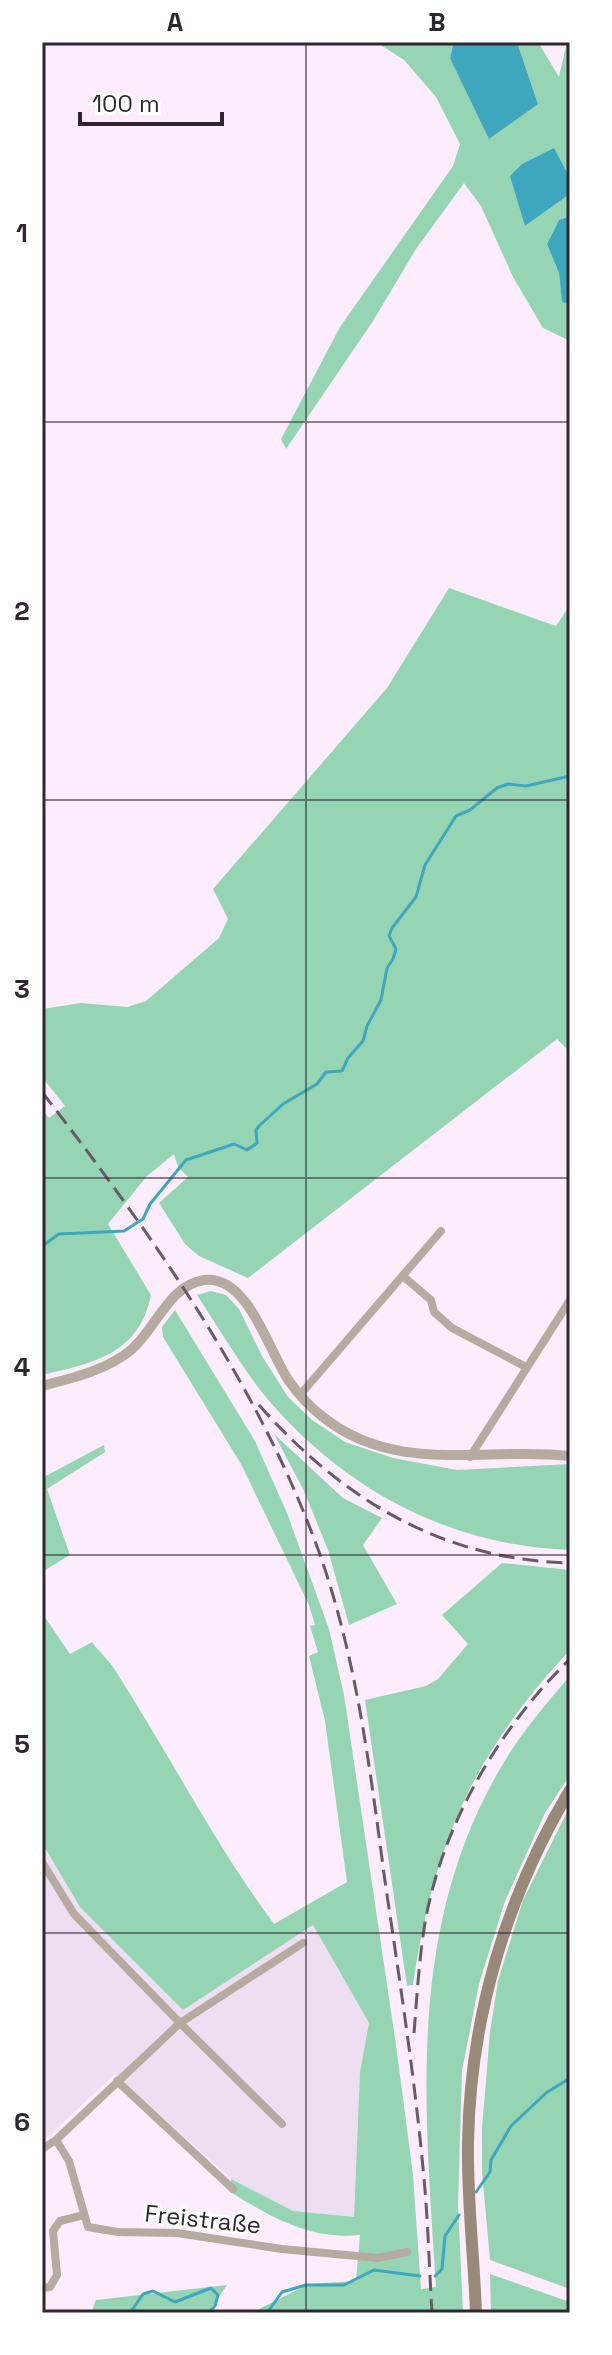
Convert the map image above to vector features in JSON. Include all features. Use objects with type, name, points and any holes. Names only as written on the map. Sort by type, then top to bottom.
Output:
[{"type":"main road","points":[[476,2313],[468,2179],[471,2083],[487,1990],[509,1917],[541,1842],[570,1790]]},
{"type":"street","points":[[300,1395],[441,1231]]},
{"type":"street","points":[[404,1277],[431,1300],[434,1312],[452,1328],[526,1367]]},
{"type":"street","points":[[42,1386],[95,1370],[130,1351],[143,1339],[170,1301],[188,1285],[209,1279],[241,1295],[279,1365],[300,1395],[335,1425],[362,1439],[434,1455],[570,1456]]},
{"type":"street","points":[[470,1457],[570,1300]]},
{"type":"street","points":[[42,1862],[74,1914],[282,2124]]},
{"type":"street","points":[[42,2149],[56,2140],[180,2023],[303,1943]]},
{"type":"street","name":"Freistraße","points":[[117,2081],[233,2189]]},
{"type":"street","points":[[42,2288],[50,2287],[57,2275],[53,2231],[60,2221],[84,2215],[69,2161],[56,2140]]},
{"type":"street","name":"Freistraße","points":[[84,2215],[88,2227],[118,2232],[177,2233],[282,2249],[378,2258],[407,2252]]},
{"type":"shaded area","points":[[42,1843],[80,1907],[183,2010],[313,1925],[369,2023],[360,2072],[354,2217],[293,2211],[231,2179],[115,2074],[42,2142]]},
{"type":"green space","points":[[376,42],[454,42],[450,58],[538,104],[517,42],[538,42],[559,77],[567,42],[570,42],[570,178],[554,149],[525,226],[570,194],[570,216],[559,220],[547,244],[559,273],[562,301],[570,304],[570,341],[543,328],[513,277],[481,206],[464,183],[416,249],[373,321],[286,449],[281,439],[340,327],[453,166],[460,144],[436,97],[404,60]]},
{"type":"green space","points":[[449,588],[556,626],[570,605],[570,1052],[557,1039],[248,1278],[199,1256],[185,1244],[159,1203],[188,1177],[178,1167],[174,1154],[147,1176],[108,1224],[151,1295],[136,1331],[112,1353],[79,1366],[42,1375],[42,1110],[49,1118],[65,1106],[42,1077],[42,1009],[81,1003],[127,1007],[146,1001],[219,938],[228,919],[213,889],[387,688]]},
{"type":"green space","points":[[211,1291],[226,1295],[239,1309],[262,1356],[288,1397],[312,1420],[345,1442],[393,1458],[457,1470],[570,1464],[570,1550],[525,1546],[481,1537],[438,1523],[398,1505],[360,1482],[291,1425],[261,1391],[197,1295]]},
{"type":"green space","points":[[175,1310],[255,1441],[287,1513],[329,1629],[344,1695],[396,2045],[413,2175],[421,2289],[436,2287],[426,2090],[428,2025],[435,1961],[448,1897],[468,1835],[497,1774],[522,1735],[570,1676],[570,1775],[545,1813],[505,1901],[479,1984],[462,2071],[458,2204],[463,2313],[251,2313],[309,2284],[356,2281],[360,2235],[325,2234],[277,2219],[232,2193],[231,2179],[293,2211],[354,2217],[360,2072],[369,2023],[313,1925],[183,2010],[80,1907],[42,1843],[42,1613],[70,1654],[92,1642],[113,1666],[231,1862],[274,1924],[347,1882],[325,1721],[309,1656],[318,1652],[310,1626],[315,1625],[309,1605],[241,1464],[163,1337],[162,1327]]},
{"type":"green space","points":[[274,1434],[343,1498],[382,1518],[363,1545],[397,1604],[349,1625],[328,1550],[304,1491]]},
{"type":"green space","points":[[104,1445],[105,1452],[47,1489],[70,1555],[42,1572],[42,1478]]},
{"type":"green space","points":[[502,1563],[570,1570],[570,1650],[507,1727],[463,1804],[433,1888],[413,1985],[407,1986],[365,1700],[426,1686],[438,1679],[468,1644],[442,1615]]},
{"type":"green space","points":[[570,1806],[570,2289],[490,2260],[482,2172],[482,2128],[490,2032],[498,1981],[523,1900]]},
{"type":"green space","points":[[490,2274],[570,2302],[570,2313],[491,2313]]},
{"type":"green space","points":[[227,2285],[208,2313],[91,2313],[96,2300]]},
{"type":"water","points":[[454,42],[517,42],[538,104],[489,139],[450,58]]},
{"type":"water","points":[[554,148],[570,178],[570,194],[525,226],[510,176],[522,164]]},
{"type":"water","points":[[570,216],[570,304],[562,302],[559,273],[547,244],[559,220]]},
{"type":"waterway","points":[[42,1246],[59,1234],[124,1231],[143,1219],[150,1204],[186,1160],[234,1144],[247,1150],[257,1143],[256,1130],[259,1126],[283,1104],[317,1084],[326,1072],[342,1071],[348,1058],[363,1041],[381,1000],[387,968],[396,949],[389,936],[392,928],[416,897],[425,865],[456,816],[508,784],[526,786],[570,776]]},
{"type":"waterway","points":[[476,2192],[490,2172],[491,2160],[511,2126],[546,2093],[570,2078]]},
{"type":"waterway","points":[[435,2276],[442,2269],[445,2236],[459,2215]]},
{"type":"waterway","points":[[267,2313],[282,2292],[306,2285],[344,2285],[374,2270],[420,2276]]},
{"type":"waterway","points":[[130,2313],[143,2294],[153,2291],[175,2302],[211,2288],[218,2295],[215,2306],[208,2313]]},
{"type":"railway","points":[[42,1092],[156,1247],[226,1356],[285,1470],[325,1571],[349,1658],[373,1792],[419,2132],[432,2313]]},
{"type":"railway","points":[[259,1405],[325,1469],[360,1496],[398,1518],[437,1536],[479,1550],[523,1559],[570,1563]]},
{"type":"railway","points":[[414,2033],[425,1923],[445,1850],[477,1780],[497,1747],[544,1686],[570,1659]]}]
